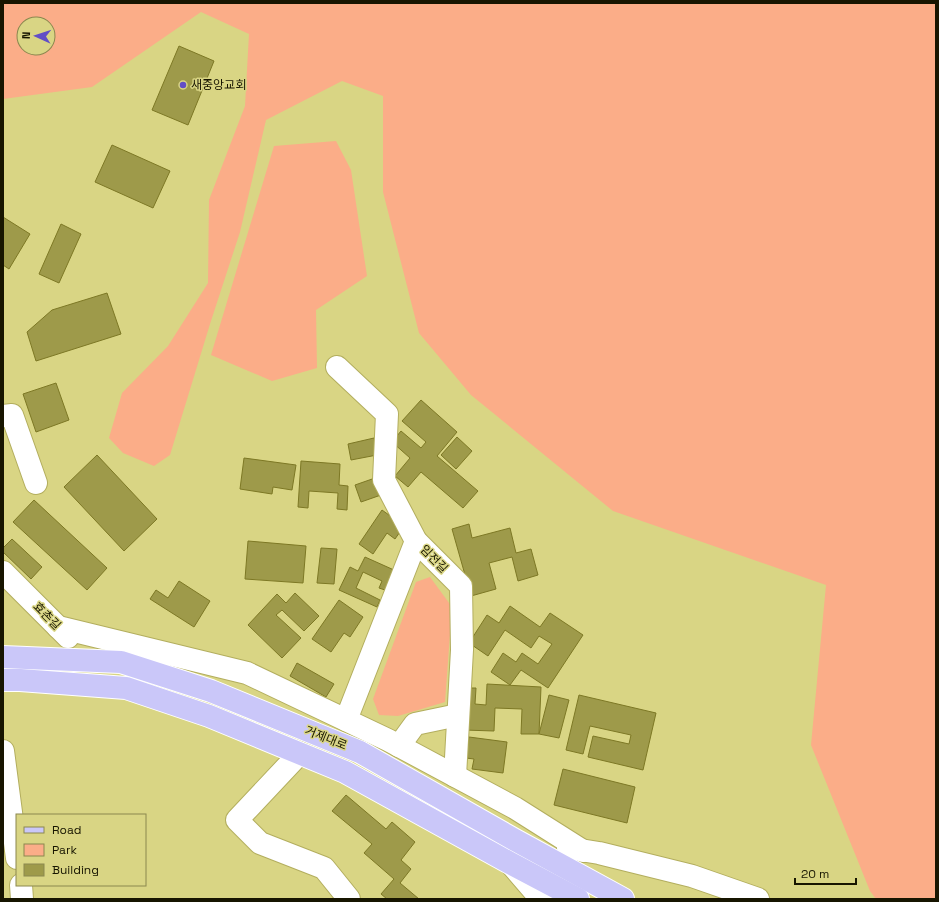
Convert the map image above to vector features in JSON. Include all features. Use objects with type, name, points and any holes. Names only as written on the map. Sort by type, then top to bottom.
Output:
[{"type":"main road","name":"거제대로","points":[[3,657],[121,662],[211,691],[360,752],[623,899]]},
{"type":"main road","name":"거제대로","points":[[3,680],[126,688],[209,716],[344,772],[578,899]]},
{"type":"street","name":"임전길","points":[[337,367],[387,414],[384,480],[416,541],[461,586],[462,650],[454,776]]},
{"type":"street","points":[[3,416],[12,415],[36,484]]},
{"type":"street","points":[[346,720],[416,541]]},
{"type":"street","name":"효촌길","points":[[3,572],[91,660]]},
{"type":"street","points":[[58,627],[247,673],[399,746],[515,808],[583,850]]},
{"type":"street","points":[[399,746],[415,724],[458,715]]},
{"type":"street","points":[[3,751],[16,850]]},
{"type":"street","points":[[300,753],[237,820],[260,843],[324,868],[349,899]]},
{"type":"street","points":[[515,840],[599,853],[692,876],[758,899]]},
{"type":"street","points":[[510,863],[541,899]]},
{"type":"street","points":[[21,886],[22,899]]},
{"type":"green space","points":[[3,3],[936,3],[936,899],[876,899],[870,891],[811,745],[826,585],[613,511],[471,395],[419,333],[383,192],[383,96],[342,81],[266,120],[240,232],[170,455],[154,466],[123,453],[109,438],[122,393],[168,346],[208,283],[209,200],[245,106],[249,34],[201,12],[92,87],[3,99]]},
{"type":"green space","points":[[336,141],[351,170],[367,276],[316,310],[317,368],[272,381],[211,355],[274,146]]},
{"type":"green space","points":[[430,577],[452,607],[445,702],[398,716],[379,715],[373,699],[416,582]]},
{"type":"building","name":"새중앙교회","points":[[179,46],[214,61],[188,125],[152,110]]},
{"type":"building","points":[[112,145],[170,171],[153,208],[95,182]]},
{"type":"building","points":[[3,217],[30,234],[9,269],[3,265]]},
{"type":"building","points":[[61,224],[81,234],[59,283],[39,274]]},
{"type":"building","points":[[107,293],[121,334],[36,361],[27,332],[52,310]]},
{"type":"building","points":[[56,383],[69,420],[36,432],[23,394]]},
{"type":"building","points":[[421,400],[457,432],[437,456],[478,491],[463,508],[421,472],[408,487],[395,476],[410,458],[392,442],[401,431],[421,448],[426,442],[402,421]]},
{"type":"building","points":[[457,437],[472,451],[456,469],[441,455]]},
{"type":"building","points":[[374,438],[377,455],[351,460],[348,444]]},
{"type":"building","points":[[97,455],[157,519],[124,551],[64,487]]},
{"type":"building","points":[[244,458],[296,465],[292,490],[273,487],[272,494],[240,489]]},
{"type":"building","points":[[301,461],[340,464],[339,485],[348,486],[347,510],[337,509],[338,493],[309,491],[308,508],[298,507]]},
{"type":"building","points":[[375,478],[381,495],[361,502],[355,485]]},
{"type":"building","points":[[34,500],[107,568],[87,590],[13,522]]},
{"type":"building","points":[[382,510],[404,526],[395,539],[387,533],[373,554],[359,544]]},
{"type":"building","points":[[469,524],[472,538],[510,528],[516,553],[531,549],[538,575],[518,581],[512,557],[489,563],[496,589],[471,596],[452,529]]},
{"type":"building","points":[[12,539],[42,567],[31,579],[3,552],[3,548]]},
{"type":"building","points":[[248,541],[306,546],[303,583],[245,579]]},
{"type":"building","points":[[321,548],[337,549],[334,584],[317,583]]},
{"type":"building","points":[[365,557],[394,570],[385,590],[379,588],[382,581],[363,572],[356,588],[380,600],[377,607],[339,590],[350,567],[358,571]]},
{"type":"building","points":[[179,581],[210,601],[194,627],[150,599],[156,590],[168,598]]},
{"type":"building","points":[[295,593],[319,616],[304,631],[282,610],[276,615],[301,638],[282,658],[248,625],[277,594],[286,603]]},
{"type":"building","points":[[339,600],[363,617],[350,637],[344,633],[331,652],[312,639]]},
{"type":"building","points":[[510,606],[540,627],[550,613],[583,635],[548,688],[521,670],[510,685],[491,672],[503,653],[516,662],[522,653],[538,664],[552,644],[539,636],[531,648],[505,630],[488,656],[469,643],[487,615],[499,623]]},
{"type":"building","points":[[297,663],[334,684],[326,697],[290,676]]},
{"type":"building","points":[[487,684],[541,687],[539,734],[521,734],[522,709],[495,708],[494,731],[464,730],[466,688],[476,688],[475,704],[486,705]]},
{"type":"building","points":[[549,695],[569,700],[559,738],[539,734]]},
{"type":"building","points":[[579,695],[656,713],[643,770],[588,757],[593,736],[629,744],[631,735],[590,726],[583,754],[566,750]]},
{"type":"building","points":[[469,737],[507,742],[503,773],[472,769],[474,759],[466,758]]},
{"type":"building","points":[[563,769],[635,787],[627,823],[554,805]]},
{"type":"building","points":[[346,795],[386,829],[392,822],[415,842],[401,860],[411,869],[400,883],[419,899],[387,899],[381,894],[394,879],[364,853],[372,844],[332,811]]},
{"type":"place","name":"새중앙교회","points":[[183,85]]}]
